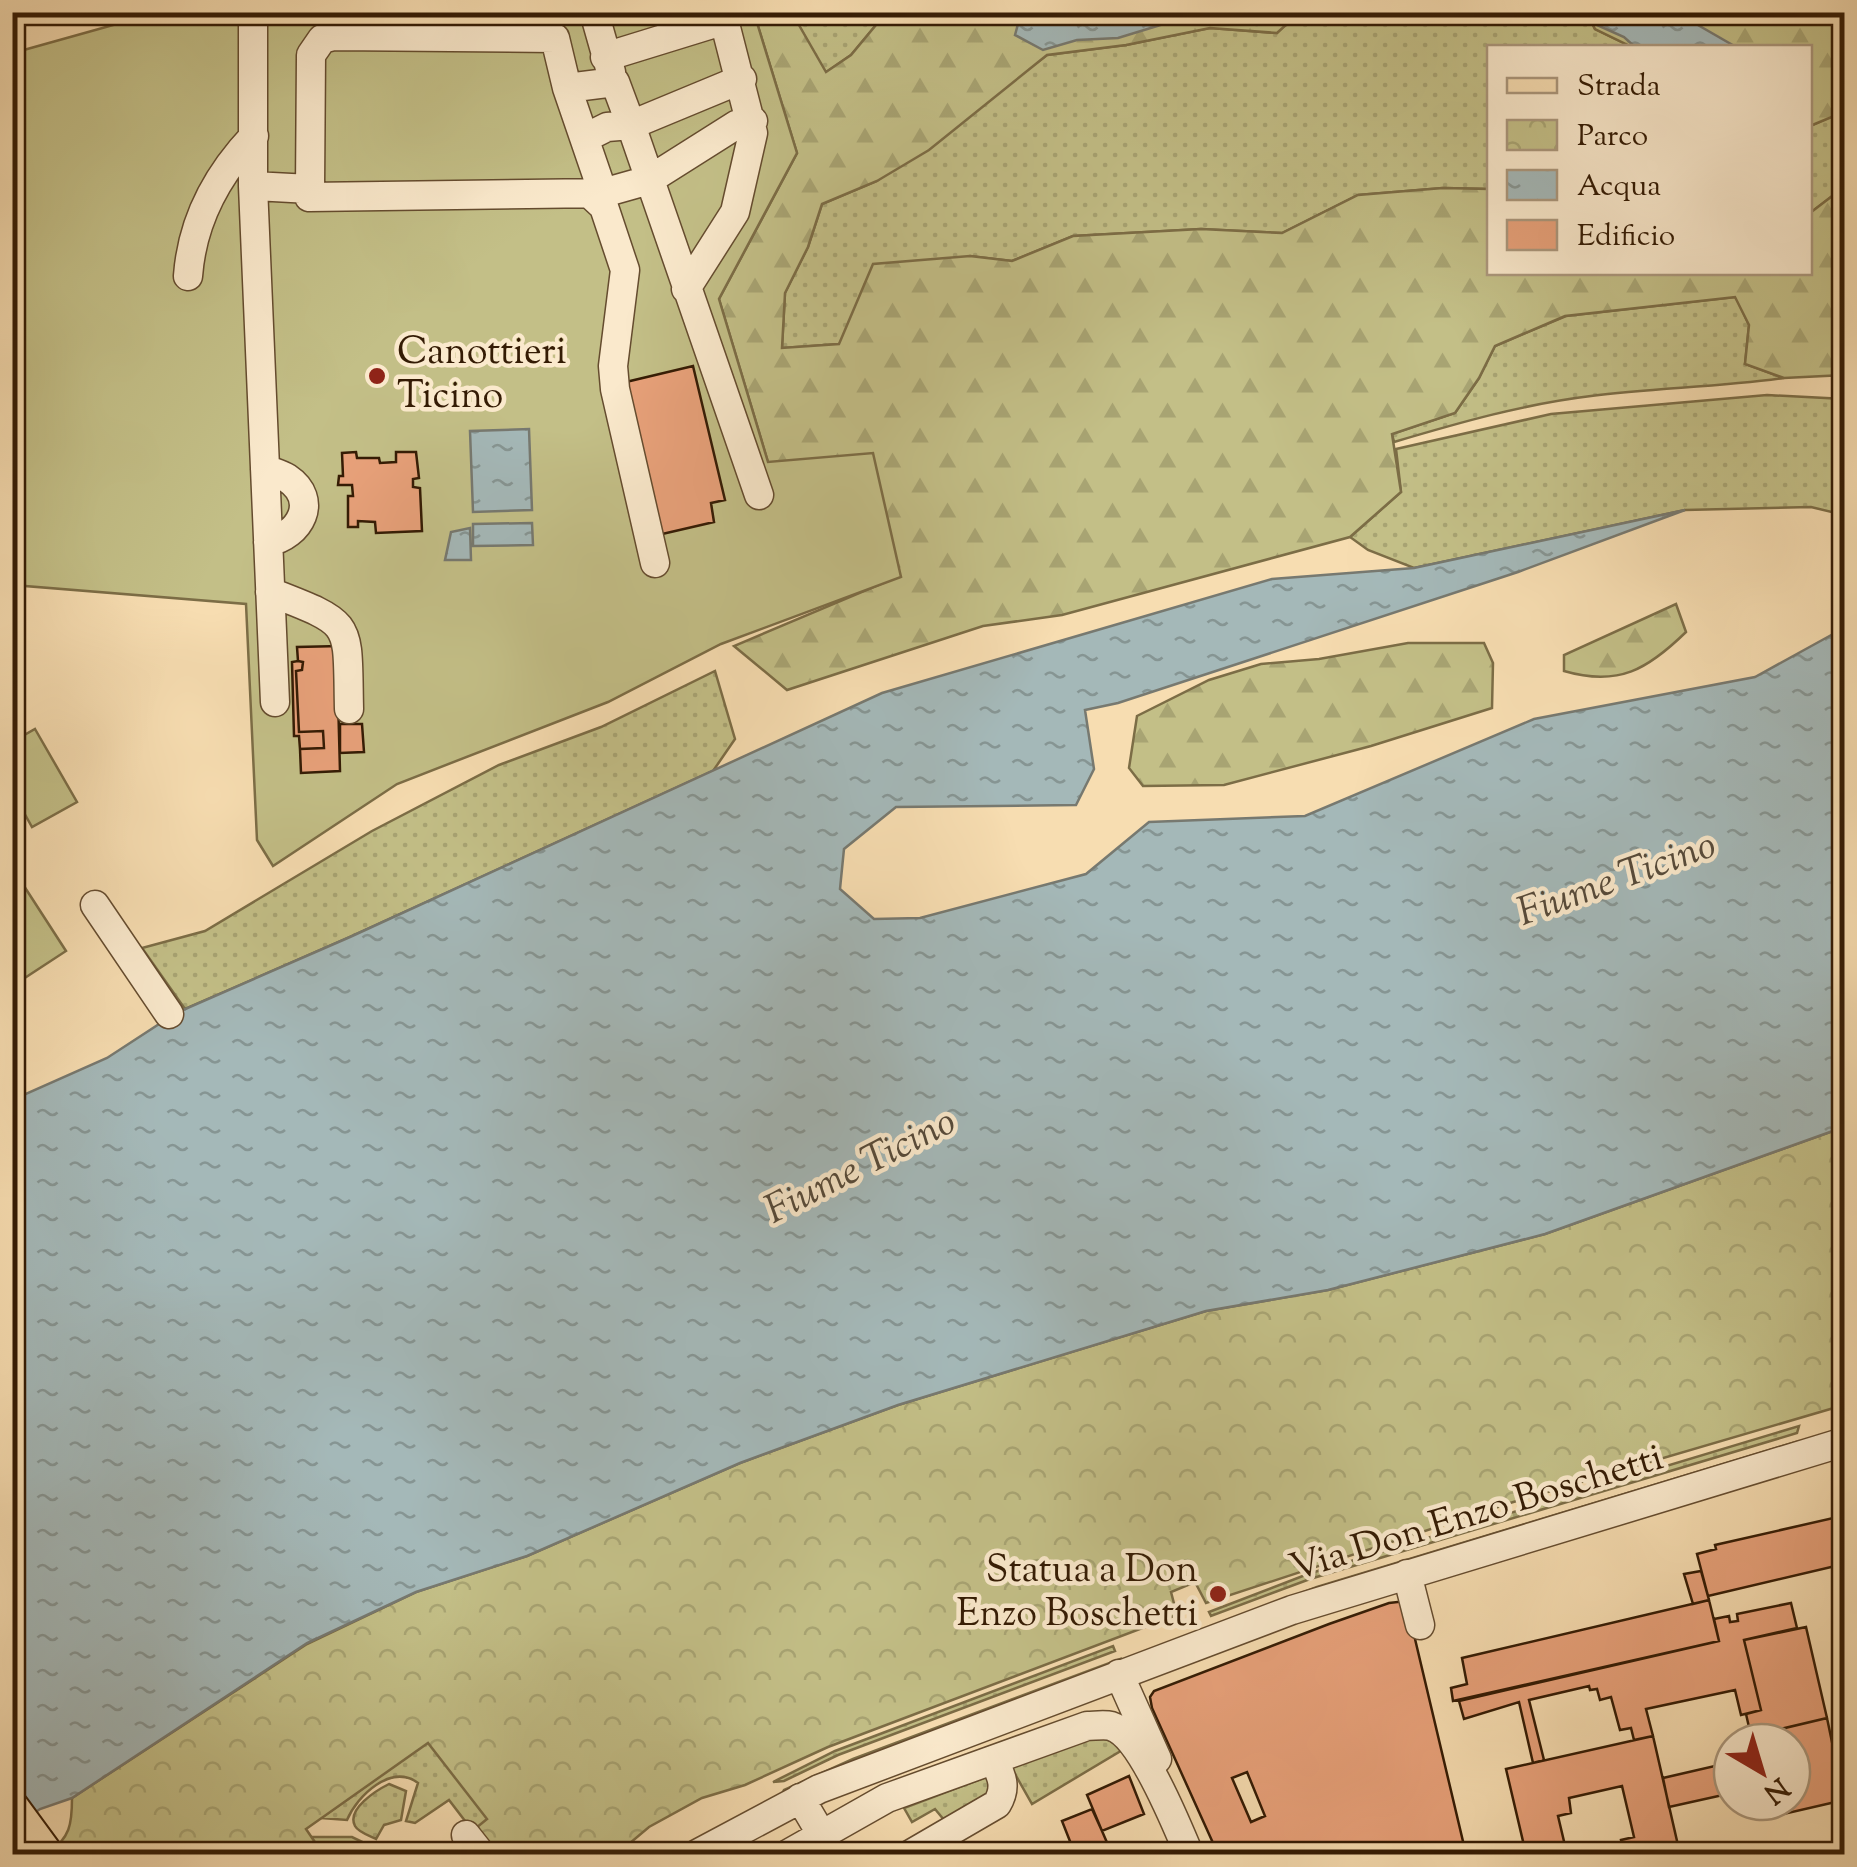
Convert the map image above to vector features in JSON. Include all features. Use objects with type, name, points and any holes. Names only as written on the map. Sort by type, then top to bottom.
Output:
[{"type":"main road","points":[[12,1809],[45,1854]]},
{"type":"street","points":[[253,12],[254,186],[274,702]]},
{"type":"street","points":[[624,12],[596,19],[610,70],[759,495]]},
{"type":"street","points":[[566,88],[723,16],[754,134],[734,212],[686,290]]},
{"type":"street","points":[[310,193],[310,54],[340,24],[555,38],[597,194],[625,270],[615,388],[654,563]]},
{"type":"street","points":[[585,138],[608,127],[631,125],[742,79]]},
{"type":"street","points":[[254,186],[310,193],[597,194],[650,180],[736,125],[753,121]]},
{"type":"street","points":[[188,276],[190,247],[200,218],[234,158],[254,136]]},
{"type":"street","points":[[270,592],[327,616],[342,629],[348,644],[349,709]]},
{"type":"street","points":[[94,905],[169,1014]]},
{"type":"street","name":"Via Don Enzo Boschetti","points":[[697,1854],[800,1798],[1292,1610],[1844,1442]]},
{"type":"street","points":[[1408,1574],[1420,1625]]},
{"type":"street","points":[[1126,1671],[1160,1767],[1166,1800]]},
{"type":"street","points":[[788,1854],[827,1844],[888,1798],[1087,1726],[1111,1726],[1128,1737],[1166,1800],[1190,1854]]},
{"type":"street","points":[[911,1854],[997,1804],[1004,1792],[1003,1778],[994,1760]]},
{"type":"street","points":[[800,1798],[827,1844]]},
{"type":"green space","points":[[1299,12],[1432,13],[1440,22],[1473,13],[1587,13],[1595,29],[1628,45],[1487,45],[1487,189],[1443,188],[1358,195],[1282,233],[1201,229],[1073,236],[1012,261],[970,256],[839,344],[782,348],[785,293],[808,247],[822,204],[877,181],[1047,55],[1126,45],[1210,28],[1277,33]]},
{"type":"green space","name":"Canottieri Ticino","points":[[156,13],[754,13],[797,153],[719,299],[768,462],[873,453],[901,577],[721,644],[608,702],[397,784],[273,866],[257,840],[246,604],[13,585],[13,53]]},
{"type":"green space","points":[[754,13],[792,13],[826,72],[851,55],[886,13],[1299,13],[1277,33],[1210,28],[1126,45],[1047,55],[929,150],[877,181],[822,204],[808,247],[785,293],[782,348],[839,344],[873,264],[970,256],[1012,261],[1073,236],[1201,229],[1282,233],[1358,195],[1443,188],[1487,189],[1487,275],[1812,275],[1812,211],[1844,187],[1844,375],[1784,378],[1745,364],[1749,325],[1735,297],[1565,316],[1495,346],[1455,413],[1392,434],[1401,492],[1350,537],[1062,615],[983,626],[787,690],[734,646],[900,576],[768,462],[719,299],[797,153]]},
{"type":"green space","points":[[792,13],[886,13],[851,55],[825,73]]},
{"type":"green space","points":[[1587,13],[1844,13],[1844,173],[1834,116],[1812,125],[1812,45],[1628,45],[1595,29]]},
{"type":"green space","points":[[1834,115],[1844,187],[1812,211],[1812,125]]},
{"type":"green space","points":[[1736,297],[1749,325],[1745,364],[1784,378],[1566,399],[1394,442],[1392,434],[1455,413],[1495,346],[1566,316]]},
{"type":"green space","points":[[1767,395],[1844,399],[1844,515],[1811,507],[1685,510],[1414,568],[1368,550],[1350,537],[1401,492],[1396,449],[1551,414]]},
{"type":"green space","points":[[1676,604],[1686,632],[1645,665],[1601,677],[1564,671],[1564,655]]},
{"type":"green space","points":[[1408,643],[1484,643],[1493,663],[1492,708],[1371,746],[1224,785],[1143,786],[1129,768],[1137,716],[1209,680],[1261,664],[1319,659]]},
{"type":"green space","points":[[715,671],[735,739],[713,771],[185,1009],[142,948],[205,931],[372,831],[499,765],[601,727]]},
{"type":"green space","points":[[35,729],[77,802],[32,827],[13,793],[12,742]]},
{"type":"green space","points":[[13,869],[66,951],[17,983],[12,976]]},
{"type":"green space","points":[[1844,1127],[1844,1405],[1510,1503],[1206,1603],[1195,1582],[1171,1592],[1177,1615],[828,1747],[745,1785],[702,1798],[649,1827],[617,1854],[494,1854],[476,1828],[487,1819],[428,1743],[306,1829],[323,1854],[48,1854],[68,1830],[72,1798],[307,1644],[416,1592],[527,1556],[740,1463],[898,1405],[1206,1311],[1328,1290],[1545,1234]]},
{"type":"green space","points":[[1799,1426],[1797,1433],[1310,1579],[1211,1616],[1209,1612],[1308,1574]]},
{"type":"green space","points":[[1801,1442],[1222,1623],[1317,1587]]},
{"type":"green space","points":[[1113,1646],[1115,1651],[838,1755],[784,1781],[773,1782],[835,1751]]},
{"type":"green space","points":[[1120,1659],[1119,1662],[782,1794],[853,1759]]},
{"type":"green space","points":[[479,1671],[503,1677],[518,1787],[535,1854],[494,1854],[449,1800],[415,1823],[406,1821],[418,1783],[408,1778],[397,1777],[376,1785],[347,1820],[321,1818],[428,1742],[478,1726],[495,1703],[502,1677],[432,1698],[417,1721],[301,1752],[247,1799],[244,1826],[254,1854],[154,1854],[236,1780],[290,1743],[369,1707]]},
{"type":"green space","points":[[1105,1738],[1124,1749],[1032,1804],[1011,1767],[1082,1740]]},
{"type":"green space","points":[[986,1777],[995,1789],[945,1821],[935,1809],[912,1822],[904,1808]]},
{"type":"green space","points":[[389,1784],[406,1791],[401,1820],[384,1825],[376,1839],[361,1832],[353,1820],[364,1801]]},
{"type":"green space","points":[[311,1837],[352,1837],[377,1849],[370,1854],[323,1854]]},
{"type":"water","points":[[1021,12],[1274,13],[1257,25],[1216,21],[1167,23],[1118,38],[1077,40],[1043,50],[1015,35]]},
{"type":"water","points":[[1592,13],[1677,13],[1733,45],[1633,45],[1597,25]]},
{"type":"water","points":[[529,429],[532,510],[473,512],[470,431]]},
{"type":"water","name":"Fiume Ticino","points":[[1685,510],[1518,572],[1118,703],[1085,710],[1094,769],[1076,805],[896,807],[844,849],[840,889],[874,919],[920,918],[1086,874],[1149,822],[1305,816],[1534,719],[1755,677],[1844,628],[1844,1127],[1545,1234],[1328,1290],[1206,1311],[898,1405],[740,1463],[527,1556],[416,1592],[307,1643],[72,1798],[40,1809],[13,1828],[12,1100],[107,1058],[176,1013],[882,693],[1272,579],[1414,568]]},
{"type":"water","points":[[532,523],[533,545],[473,546],[473,524]]},
{"type":"water","points":[[470,528],[471,560],[445,560],[451,532]]},
{"type":"building","points":[[693,366],[725,500],[711,503],[714,522],[658,535],[626,382]]},
{"type":"building","points":[[356,452],[357,458],[379,458],[380,463],[396,462],[396,452],[416,452],[419,478],[413,479],[413,487],[420,488],[422,531],[376,533],[375,522],[358,521],[358,527],[348,527],[352,485],[338,485],[339,476],[343,476],[342,453]]},
{"type":"building","points":[[340,646],[340,771],[301,773],[300,749],[324,748],[323,731],[299,732],[296,671],[302,670],[303,662],[298,661],[297,647]]},
{"type":"building","points":[[292,662],[303,662],[302,670],[296,671],[299,732],[323,731],[324,748],[300,749],[299,736],[294,736]]},
{"type":"building","points":[[340,724],[362,724],[364,752],[340,753]]},
{"type":"building","points":[[1842,1516],[1844,1564],[1708,1596],[1697,1554],[1716,1549],[1715,1545]]},
{"type":"building","points":[[1701,1571],[1709,1600],[1693,1604],[1684,1574]]},
{"type":"building","points":[[1709,1600],[1719,1641],[1453,1701],[1451,1688],[1467,1684],[1462,1658]]},
{"type":"building","points":[[1406,1601],[1466,1854],[1218,1854],[1152,1708],[1150,1697],[1154,1691],[1389,1603]],"holes":[[[1247,1772],[1265,1816],[1251,1822],[1232,1778]]]},
{"type":"building","points":[[1791,1603],[1797,1628],[1744,1640],[1761,1710],[1741,1715],[1735,1690],[1646,1709],[1653,1736],[1634,1740],[1631,1728],[1620,1730],[1611,1697],[1600,1700],[1597,1689],[1590,1690],[1589,1686],[1529,1700],[1544,1760],[1533,1763],[1519,1702],[1464,1719],[1459,1701],[1719,1641],[1714,1619],[1729,1616],[1730,1622],[1738,1621],[1737,1614]]},
{"type":"building","points":[[1806,1627],[1827,1718],[1810,1722],[1748,1722],[1746,1714],[1761,1710],[1744,1640]]},
{"type":"building","points":[[1827,1718],[1844,1800],[1812,1807],[1812,1722]]},
{"type":"building","points":[[1653,1736],[1680,1854],[1624,1854],[1621,1840],[1634,1837],[1622,1786],[1569,1798],[1571,1813],[1558,1816],[1567,1854],[1526,1854],[1506,1769]]},
{"type":"building","points":[[1712,1767],[1712,1797],[1669,1807],[1663,1778]]},
{"type":"building","points":[[1129,1776],[1144,1814],[1102,1831],[1087,1795]]},
{"type":"building","points":[[1092,1809],[1112,1854],[1075,1854],[1062,1821]]},
{"type":"building","points":[[456,1842],[466,1854],[439,1854]]},
{"type":"place","name":"Canottieri Ticino","points":[[377,376]]},
{"type":"place","name":"Statua a Don Enzo Boschetti","points":[[1218,1594]]}]
